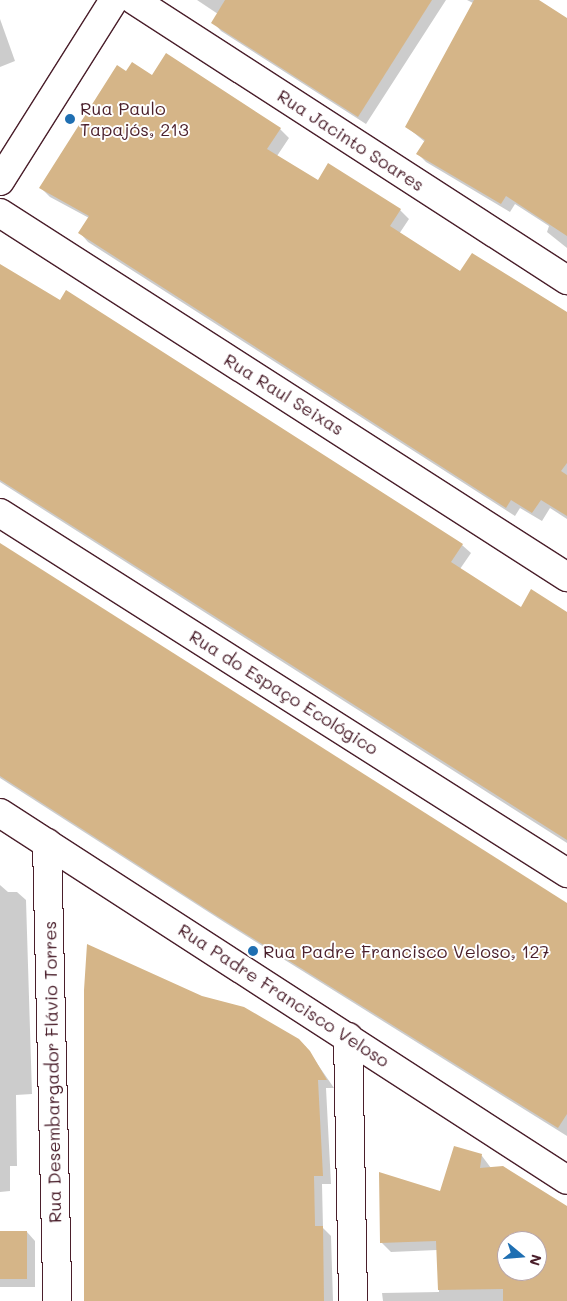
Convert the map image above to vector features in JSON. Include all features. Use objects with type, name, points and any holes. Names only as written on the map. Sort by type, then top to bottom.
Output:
[{"type":"street","points":[[0,182],[114,0]]},
{"type":"street","name":"Rua Jacinto Soares","points":[[134,0],[567,280]]},
{"type":"street","name":"Rua Raul Seixas","points":[[0,213],[567,577]]},
{"type":"street","name":"Rua do Espaço Ecológico","points":[[0,513],[567,873]]},
{"type":"street","name":"Rua Padre Francisco Veloso","points":[[0,813],[348,1036],[567,1180]]},
{"type":"street","name":"Rua Desembargador Flávio Torres","points":[[47,843],[56,1301]]},
{"type":"street","points":[[348,1036],[353,1301]]},
{"type":"building","points":[[225,0],[432,0],[358,117],[211,23]]},
{"type":"building","points":[[474,0],[539,0],[567,18],[567,236],[506,196],[501,204],[416,154],[425,140],[405,127]]},
{"type":"building","points":[[166,53],[281,128],[267,149],[318,180],[328,163],[401,209],[390,226],[460,271],[472,253],[567,312],[567,463],[561,471],[567,475],[567,516],[541,500],[532,513],[511,500],[506,508],[78,233],[89,216],[39,188],[117,65],[126,71],[132,62],[152,75]]},
{"type":"building","points":[[0,264],[60,300],[66,290],[463,544],[451,562],[521,607],[531,589],[567,612],[567,840],[0,480]]},
{"type":"building","points":[[0,543],[567,903],[567,1114],[558,1128],[214,914],[0,776]]},
{"type":"building","points":[[87,944],[202,996],[244,1007],[299,1039],[310,1051],[327,1080],[318,1080],[323,1176],[314,1176],[315,1226],[323,1226],[324,1301],[84,1301],[84,990]]},
{"type":"building","points":[[454,1146],[482,1154],[480,1168],[503,1166],[567,1206],[567,1301],[503,1301],[503,1289],[438,1290],[436,1241],[380,1243],[379,1172],[440,1191]]},
{"type":"building","points":[[0,1231],[27,1231],[27,1279],[0,1279]]},
{"type":"place","name":"Rua Paulo Tapajós, 213","points":[[70,119]]},
{"type":"place","name":"Rua Padre Francisco Veloso, 127","points":[[253,951]]}]
